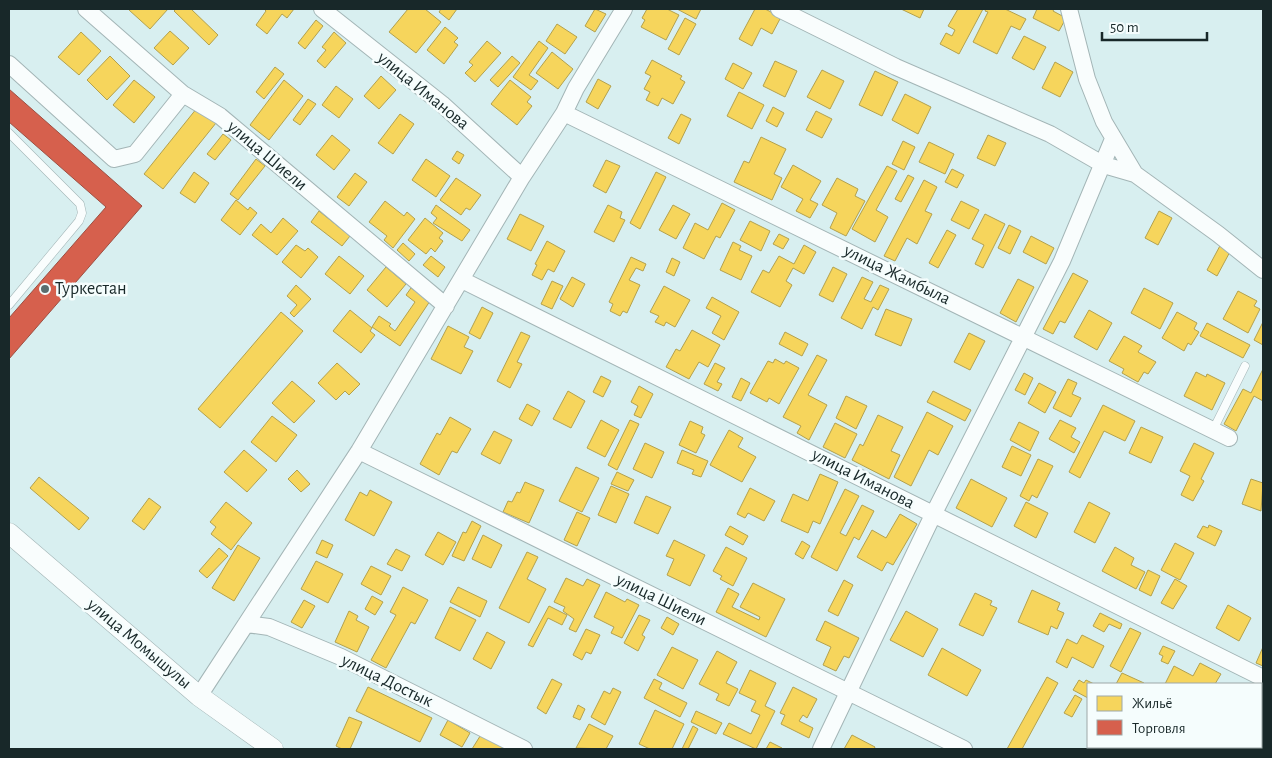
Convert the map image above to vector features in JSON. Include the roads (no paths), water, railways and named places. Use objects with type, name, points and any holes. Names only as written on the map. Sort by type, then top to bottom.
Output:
[{"type":"street","name":"улица Шиели","points":[[86,9],[183,94],[220,116],[446,306]]},
{"type":"street","name":"улица Иманова","points":[[322,9],[442,104],[522,176]]},
{"type":"street","points":[[199,696],[359,451],[522,176],[564,113],[576,88],[624,9]]},
{"type":"street","points":[[779,9],[896,67],[1050,134],[1104,165],[1134,174],[1218,234],[1263,270]]},
{"type":"street","points":[[1069,9],[1087,79],[1113,139],[1134,174]]},
{"type":"street","points":[[9,64],[114,160],[135,154],[183,94]]},
{"type":"street","name":"улица Жамбыла","points":[[564,113],[1229,438]]},
{"type":"street","points":[[821,749],[850,693],[933,515],[1062,261],[1104,165],[1113,139]]},
{"type":"street","name":"улица Иманова","points":[[462,280],[1263,678]]},
{"type":"street","name":"улица Шиели","points":[[359,451],[964,749]]},
{"type":"street","name":"улица Момышулы","points":[[9,533],[199,696],[272,749]]},
{"type":"street","name":"улица Достык","points":[[246,624],[269,627],[341,657],[524,749]]},
{"type":"lane","points":[[9,133],[80,204],[82,212],[79,221],[9,305]]},
{"type":"lane","points":[[1214,430],[1245,366]]},
{"type":"place","name":"Туркестан","points":[[45,289]]}]
